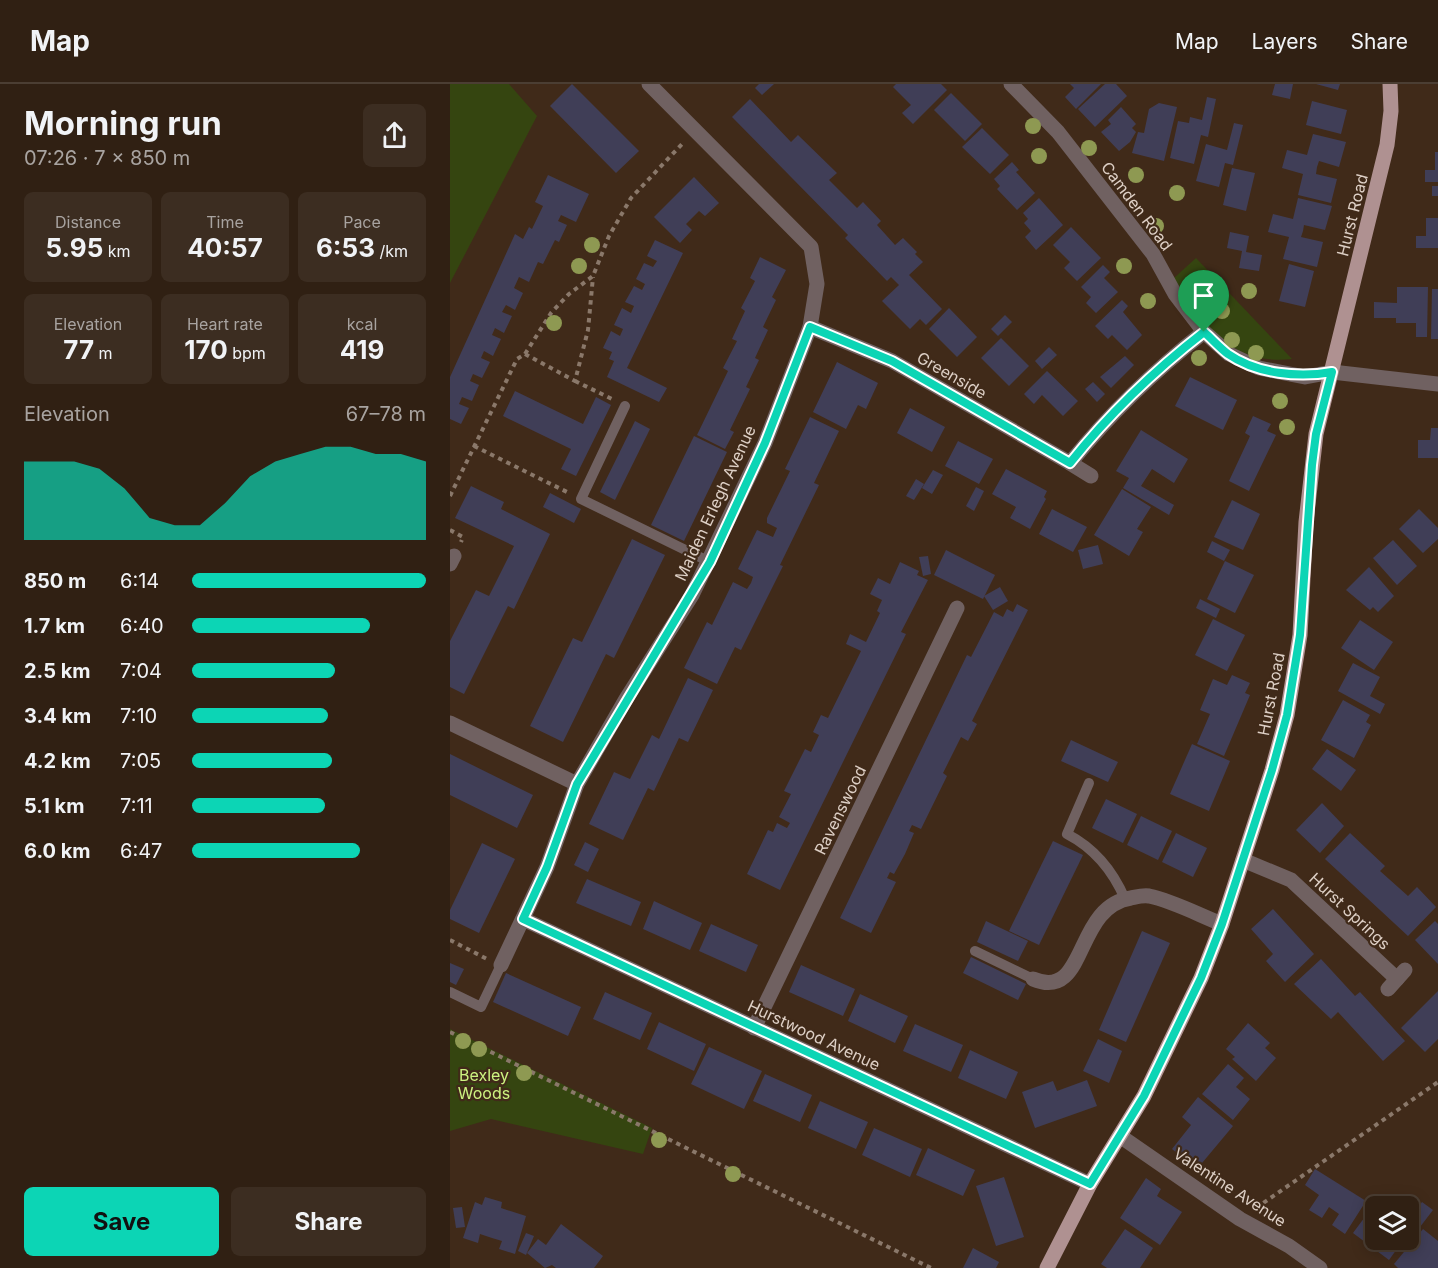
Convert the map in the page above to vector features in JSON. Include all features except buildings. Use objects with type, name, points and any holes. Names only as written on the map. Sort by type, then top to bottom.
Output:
[{"type":"main road","name":"Hurst Road","points":[[1047,1268],[1090,1184],[1162,1061],[1201,978],[1222,924],[1279,746],[1300,635],[1316,434],[1387,145],[1391,111],[1390,84]]},
{"type":"street","name":"Maiden Erlegh Avenue","points":[[501,965],[547,867],[577,784],[710,562],[765,443],[810,327],[817,284],[811,247],[649,84]]},
{"type":"street","name":"Camden Road","points":[[1011,84],[1058,132],[1153,254],[1175,294],[1204,332],[1229,354],[1259,368],[1305,377],[1332,372],[1438,384]]},
{"type":"street","name":"Greenside","points":[[810,327],[892,361],[1091,476]]},
{"type":"street","points":[[1070,463],[1097,430],[1150,378],[1204,332]]},
{"type":"street","name":"Ravenswood","points":[[754,1028],[957,608]]},
{"type":"street","points":[[450,723],[577,784]]},
{"type":"street","name":"Hurst Springs","points":[[1243,860],[1291,880],[1397,979]]},
{"type":"street","points":[[1033,978],[1044,983],[1055,983],[1067,976],[1095,920],[1118,900],[1148,896],[1222,924]]},
{"type":"street","name":"Hurstwood Avenue","points":[[523,919],[1090,1184]]},
{"type":"street","name":"Valentine Avenue","points":[[1120,1136],[1240,1219],[1289,1246],[1320,1268]]},
{"type":"lane","points":[[625,406],[581,498],[710,562]]},
{"type":"lane","points":[[1089,783],[1067,834],[1080,840],[1102,861],[1116,879],[1125,899]]},
{"type":"lane","points":[[975,951],[1033,978]]},
{"type":"lane","points":[[450,992],[481,1007],[501,965]]},
{"type":"path","points":[[575,381],[588,330],[593,276],[609,236],[631,198],[695,130]]},
{"type":"path","points":[[450,496],[517,359],[525,354],[551,313],[569,294],[593,276]]},
{"type":"path","points":[[525,354],[625,406]]},
{"type":"path","points":[[474,446],[581,498]]},
{"type":"path","points":[[450,940],[501,965]]},
{"type":"path","points":[[450,1032],[931,1268]]},
{"type":"path","points":[[1240,1219],[1438,1082]]},
{"type":"green space","points":[[450,84],[509,84],[537,116],[450,283]]},
{"type":"green space","points":[[1196,258],[1292,359],[1252,356],[1221,339],[1208,326],[1174,278]]},
{"type":"green space","name":"Bexley Woods","points":[[450,1029],[652,1128],[643,1154],[491,1119],[450,1131]]},
{"type":"route","points":[[810,327],[892,361],[1070,463],[1097,430],[1150,378],[1204,332],[1229,354],[1259,368],[1305,377],[1332,372],[1316,434],[1312,465],[1306,522],[1300,635],[1287,715],[1279,746],[1222,924],[1201,978],[1162,1061],[1144,1096],[1090,1184],[523,919],[547,867],[577,784],[710,562],[765,443],[810,327]]}]
